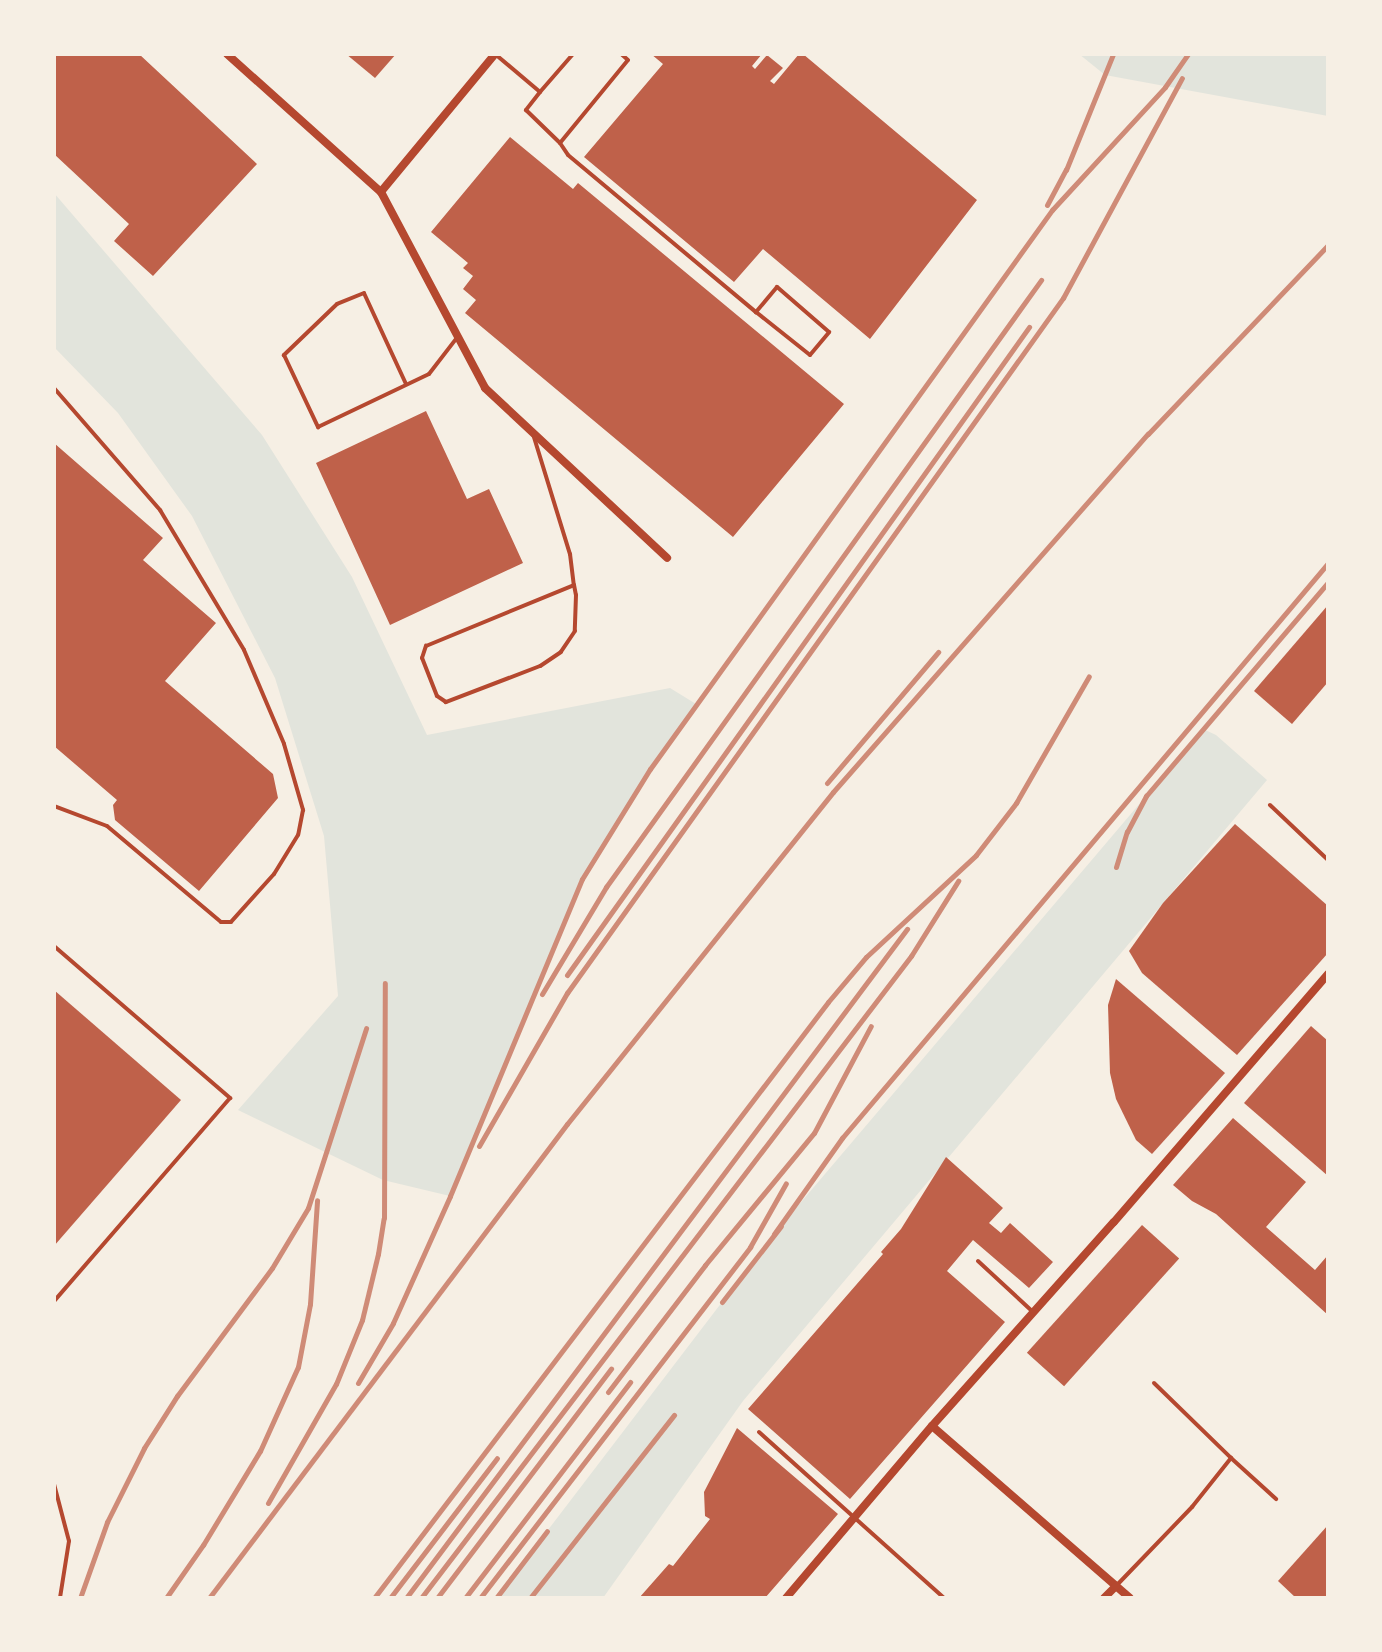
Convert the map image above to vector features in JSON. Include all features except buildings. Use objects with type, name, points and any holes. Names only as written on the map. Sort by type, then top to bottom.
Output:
[{"type":"street","points":[[227,54],[381,192],[485,388],[667,558]]},
{"type":"street","points":[[381,192],[495,54]]},
{"type":"street","points":[[786,1598],[932,1426],[1328,974]]},
{"type":"street","points":[[932,1426],[1130,1598]]},
{"type":"street","points":[[1104,1598],[1116,1586]]},
{"type":"lane","points":[[495,54],[540,92]]},
{"type":"lane","points":[[573,54],[526,110],[568,155],[756,312],[810,355],[829,332],[777,287],[756,312]]},
{"type":"lane","points":[[560,143],[628,60],[621,54]]},
{"type":"lane","points":[[406,384],[364,293],[337,304],[284,355],[318,427],[429,374],[458,337]]},
{"type":"lane","points":[[54,388],[160,510],[244,650],[284,744],[303,810],[298,835],[274,874],[231,922],[221,922],[107,826],[54,806]]},
{"type":"lane","points":[[532,432],[570,554],[574,585],[575,631],[561,652],[540,666],[446,702],[437,696],[422,658],[426,646],[574,585]]},
{"type":"lane","points":[[1270,805],[1328,860]]},
{"type":"lane","points":[[54,946],[230,1098],[54,1301]]},
{"type":"lane","points":[[978,1261],[1033,1312]]},
{"type":"lane","points":[[1154,1383],[1276,1499]]},
{"type":"lane","points":[[759,1432],[944,1598]]},
{"type":"lane","points":[[1116,1586],[1192,1507],[1231,1458]]},
{"type":"lane","points":[[54,1484],[69,1541],[60,1598]]},
{"type":"shaded area","points":[[1079,54],[1328,54],[1328,116],[1105,75]]},
{"type":"shaded area","points":[[54,193],[262,435],[352,577],[427,735],[670,688],[696,704],[650,769],[582,879],[450,1196],[383,1180],[238,1110],[338,996],[324,836],[275,678],[192,516],[118,413],[54,347]]},
{"type":"shaded area","points":[[1203,729],[1216,735],[1267,780],[743,1401],[603,1598],[496,1598],[774,1234]]},
{"type":"railway","points":[[1047,205],[1066,170],[1113,54]]},
{"type":"railway","points":[[358,1383],[393,1323],[450,1196],[582,879],[650,769],[1052,210],[1165,87],[1188,54]]},
{"type":"railway","points":[[479,1146],[567,993],[1063,298],[1182,78]]},
{"type":"railway","points":[[209,1598],[567,1124],[833,792],[1148,434],[1328,245]]},
{"type":"railway","points":[[542,994],[606,887],[1041,280]]},
{"type":"railway","points":[[567,975],[1029,327]]},
{"type":"railway","points":[[774,1234],[842,1138],[1328,563]]},
{"type":"railway","points":[[1116,867],[1127,832],[1146,796],[1328,582]]},
{"type":"railway","points":[[827,783],[938,652]]},
{"type":"railway","points":[[374,1598],[828,1002],[866,957],[976,855],[1016,803],[1089,676]]},
{"type":"railway","points":[[421,1598],[911,956],[958,881]]},
{"type":"railway","points":[[406,1598],[907,929]]},
{"type":"railway","points":[[268,1503],[336,1384],[362,1320],[378,1254],[384,1218],[385,983]]},
{"type":"railway","points":[[608,1392],[705,1265],[814,1133],[871,1026]]},
{"type":"railway","points":[[80,1598],[107,1522],[144,1448],[177,1396],[272,1268],[308,1208],[366,1028]]},
{"type":"railway","points":[[480,1598],[750,1247],[786,1183]]},
{"type":"railway","points":[[166,1598],[203,1545],[260,1451],[298,1367],[310,1304],[317,1200]]},
{"type":"railway","points":[[722,1302],[781,1226]]},
{"type":"railway","points":[[437,1598],[611,1369]]},
{"type":"railway","points":[[465,1598],[630,1382]]},
{"type":"railway","points":[[530,1598],[674,1415]]},
{"type":"railway","points":[[390,1598],[497,1458]]},
{"type":"railway","points":[[496,1598],[547,1531]]}]
